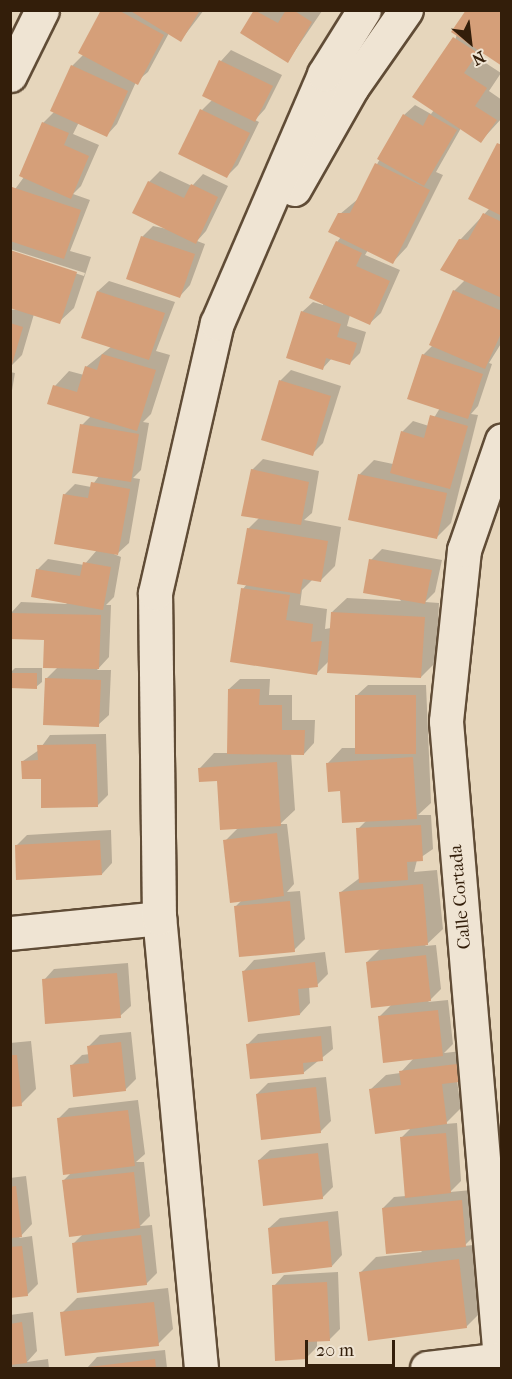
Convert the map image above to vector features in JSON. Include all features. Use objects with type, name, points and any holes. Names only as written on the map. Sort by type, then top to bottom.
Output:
[{"type":"street","points":[[201,1368],[159,918],[155,593],[217,323],[324,74],[364,10]]},
{"type":"street","points":[[217,323],[352,87],[406,10]]},
{"type":"street","points":[[10,75],[37,12]]},
{"type":"street","name":"Calle Cortada","points":[[501,440],[464,550],[446,721],[501,1359]]},
{"type":"street","points":[[10,933],[159,918]]},
{"type":"street","points":[[427,1368],[501,1359]]},
{"type":"building","points":[[101,10],[118,10],[164,35],[138,85],[78,53]]},
{"type":"building","points":[[129,10],[200,10],[181,42]]},
{"type":"building","points":[[254,10],[278,23],[286,10],[293,10],[312,22],[288,63],[240,33]]},
{"type":"building","points":[[466,10],[502,10],[502,66],[451,32]]},
{"type":"building","points":[[453,37],[478,53],[464,73],[487,88],[475,106],[497,120],[481,143],[412,97]]},
{"type":"building","points":[[219,60],[273,86],[255,122],[202,96]]},
{"type":"building","points":[[71,65],[128,91],[107,137],[50,111]]},
{"type":"building","points":[[200,109],[250,133],[227,178],[178,154]]},
{"type":"building","points":[[403,114],[423,126],[429,114],[457,130],[424,186],[377,159]]},
{"type":"building","points":[[42,122],[69,133],[64,145],[89,156],[71,199],[19,176]]},
{"type":"building","points":[[497,143],[502,145],[502,216],[468,199]]},
{"type":"building","points":[[375,163],[430,190],[393,264],[328,232],[338,213],[350,213]]},
{"type":"building","points":[[148,181],[184,198],[191,184],[218,197],[196,244],[132,213]]},
{"type":"building","points":[[12,187],[81,210],[64,259],[10,241]]},
{"type":"building","points":[[483,213],[502,222],[502,298],[440,270],[459,239],[468,240]]},
{"type":"building","points":[[141,236],[195,254],[180,298],[126,279]]},
{"type":"building","points":[[336,241],[362,253],[356,266],[390,281],[370,325],[309,298]]},
{"type":"building","points":[[10,250],[77,272],[60,324],[10,308]]},
{"type":"building","points":[[453,290],[502,311],[502,331],[485,369],[429,345]]},
{"type":"building","points":[[97,291],[165,313],[149,360],[81,338]]},
{"type":"building","points":[[301,311],[341,324],[337,337],[357,343],[350,365],[326,358],[323,370],[286,358]]},
{"type":"building","points":[[10,323],[23,327],[11,368],[10,368]]},
{"type":"building","points":[[102,354],[156,370],[137,431],[47,404],[53,385],[77,392],[85,366],[97,370]]},
{"type":"building","points":[[422,354],[483,374],[468,419],[407,399]]},
{"type":"building","points":[[279,380],[331,396],[313,456],[261,440]]},
{"type":"building","points":[[430,415],[468,426],[450,489],[390,473],[401,431],[424,438]]},
{"type":"building","points":[[80,424],[139,434],[131,482],[72,473]]},
{"type":"building","points":[[251,469],[309,482],[301,525],[241,516]]},
{"type":"building","points":[[358,474],[447,493],[437,539],[348,520]]},
{"type":"building","points":[[91,482],[130,489],[118,555],[54,544],[63,494],[88,498]]},
{"type":"building","points":[[247,528],[328,541],[321,582],[303,579],[300,594],[237,584]]},
{"type":"building","points":[[369,559],[432,570],[425,604],[363,593]]},
{"type":"building","points":[[83,562],[111,567],[103,610],[31,597],[36,569],[80,576]]},
{"type":"building","points":[[241,588],[290,595],[286,620],[313,624],[311,642],[322,641],[317,675],[230,662]]},
{"type":"building","points":[[331,612],[425,617],[421,678],[327,673]]},
{"type":"building","points":[[10,613],[101,615],[99,669],[43,668],[44,640],[10,639]]},
{"type":"building","points":[[10,673],[37,673],[37,689],[10,688]]},
{"type":"building","points":[[45,678],[101,680],[99,727],[43,725]]},
{"type":"building","points":[[228,689],[260,689],[259,705],[282,705],[282,730],[305,730],[304,755],[227,754]]},
{"type":"building","points":[[355,695],[416,695],[416,754],[355,754]]},
{"type":"building","points":[[96,744],[98,807],[41,808],[41,779],[22,779],[21,761],[38,760],[37,745]]},
{"type":"building","points":[[413,757],[417,819],[342,823],[340,791],[328,792],[326,763]]},
{"type":"building","points":[[277,762],[281,826],[220,830],[217,781],[199,782],[198,768]]},
{"type":"building","points":[[421,825],[423,861],[407,862],[408,880],[359,883],[356,828]]},
{"type":"building","points":[[277,833],[284,896],[230,903],[223,840]]},
{"type":"building","points":[[100,840],[102,875],[16,880],[15,845]]},
{"type":"building","points":[[423,884],[428,945],[345,953],[339,892]]},
{"type":"building","points":[[290,901],[295,952],[239,957],[234,906]]},
{"type":"building","points":[[426,955],[431,1001],[371,1008],[366,962]]},
{"type":"building","points":[[315,962],[318,987],[298,989],[300,1015],[248,1022],[242,971]]},
{"type":"building","points":[[117,973],[121,1018],[45,1024],[42,979]]},
{"type":"building","points":[[438,1010],[443,1056],[383,1063],[378,1016]]},
{"type":"building","points":[[321,1036],[323,1061],[303,1063],[304,1074],[250,1079],[246,1044]]},
{"type":"building","points":[[121,1042],[126,1091],[73,1097],[70,1065],[89,1063],[87,1046]]},
{"type":"building","points":[[10,1055],[17,1055],[22,1106],[10,1107]]},
{"type":"building","points":[[457,1064],[459,1082],[442,1084],[447,1124],[375,1134],[369,1089],[401,1085],[399,1071]]},
{"type":"building","points":[[316,1087],[321,1133],[261,1140],[256,1094]]},
{"type":"building","points":[[128,1110],[135,1166],[63,1175],[57,1118]]},
{"type":"building","points":[[446,1133],[451,1193],[405,1198],[400,1137]]},
{"type":"building","points":[[318,1153],[323,1199],[263,1206],[258,1160]]},
{"type":"building","points":[[134,1172],[140,1228],[69,1237],[62,1180]]},
{"type":"building","points":[[16,1186],[22,1237],[10,1238],[10,1187]]},
{"type":"building","points":[[462,1200],[466,1247],[386,1254],[382,1208]]},
{"type":"building","points":[[328,1221],[332,1267],[272,1274],[268,1228]]},
{"type":"building","points":[[141,1235],[147,1285],[77,1293],[72,1243]]},
{"type":"building","points":[[22,1246],[28,1296],[10,1298],[10,1247]]},
{"type":"building","points":[[459,1259],[467,1328],[368,1341],[359,1272]]},
{"type":"building","points":[[327,1282],[330,1341],[307,1342],[307,1359],[275,1361],[272,1285]]},
{"type":"building","points":[[154,1302],[159,1346],[65,1356],[60,1312]]},
{"type":"building","points":[[22,1322],[27,1363],[10,1365],[10,1324]]},
{"type":"building","points":[[155,1359],[156,1368],[89,1368],[89,1367]]}]
